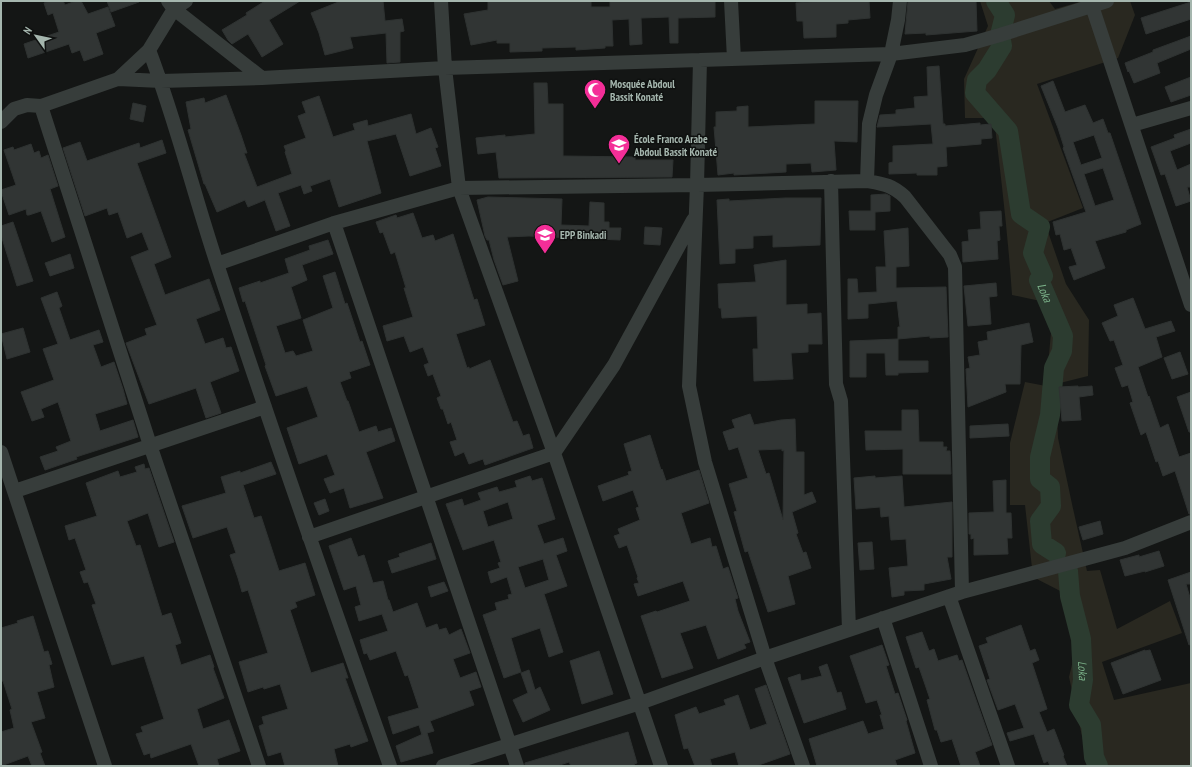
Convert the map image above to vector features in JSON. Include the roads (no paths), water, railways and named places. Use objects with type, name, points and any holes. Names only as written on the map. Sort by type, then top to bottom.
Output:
[{"type":"street","points":[[441,1],[445,68],[459,188],[554,453],[661,766]]},
{"type":"street","points":[[731,1],[734,59]]},
{"type":"street","points":[[867,181],[869,124],[876,95],[891,54],[898,20],[900,1]]},
{"type":"street","points":[[1,122],[14,109],[27,105],[40,106],[118,79],[161,81],[262,78],[445,68],[891,54],[965,45],[1107,1]]},
{"type":"street","points":[[118,79],[149,50],[176,4],[262,78]]},
{"type":"street","points":[[1092,6],[1191,305]]},
{"type":"street","points":[[149,50],[161,81],[217,264],[264,407],[308,537],[390,766]]},
{"type":"street","points":[[700,60],[697,185],[689,386],[705,462],[765,658],[803,766]]},
{"type":"street","points":[[40,106],[150,445],[259,766]]},
{"type":"street","points":[[1132,126],[1191,108]]},
{"type":"street","points":[[831,181],[836,384],[841,400],[849,630]]},
{"type":"street","points":[[217,264],[334,223],[459,188],[867,181],[885,184],[896,189],[905,197],[950,256],[955,267],[956,594],[1008,766]]},
{"type":"street","points":[[308,537],[426,498],[554,453],[614,365],[695,216]]},
{"type":"street","points":[[334,223],[518,766]]},
{"type":"street","points":[[15,491],[264,407]]},
{"type":"street","points":[[1,452],[105,766]]},
{"type":"street","points":[[443,766],[640,703],[765,658],[956,594],[1125,548],[1191,522]]},
{"type":"street","points":[[883,618],[931,766]]},
{"type":"waterway","name":"Loka","points":[[996,1],[1005,15],[1000,35],[1002,46],[987,70],[977,80],[975,93],[1008,131],[1021,214],[1040,227],[1033,253],[1043,276],[1039,280],[1063,336],[1062,351],[1054,368],[1050,415],[1040,457],[1040,479],[1050,487],[1051,506],[1040,521],[1042,544],[1056,553]]},
{"type":"waterway","name":"Loka","points":[[1068,571],[1070,596],[1081,639],[1083,680],[1079,705],[1091,725],[1094,757],[1098,766]]},
{"type":"place","name":"Mosquée Abdoul Bassit Konaté","points":[[595,110]]},
{"type":"place","name":"École Franco Arabe Abdoul Bassit Konaté","points":[[619,164]]},
{"type":"place","name":"EPP Binkadi","points":[[545,254]]}]
